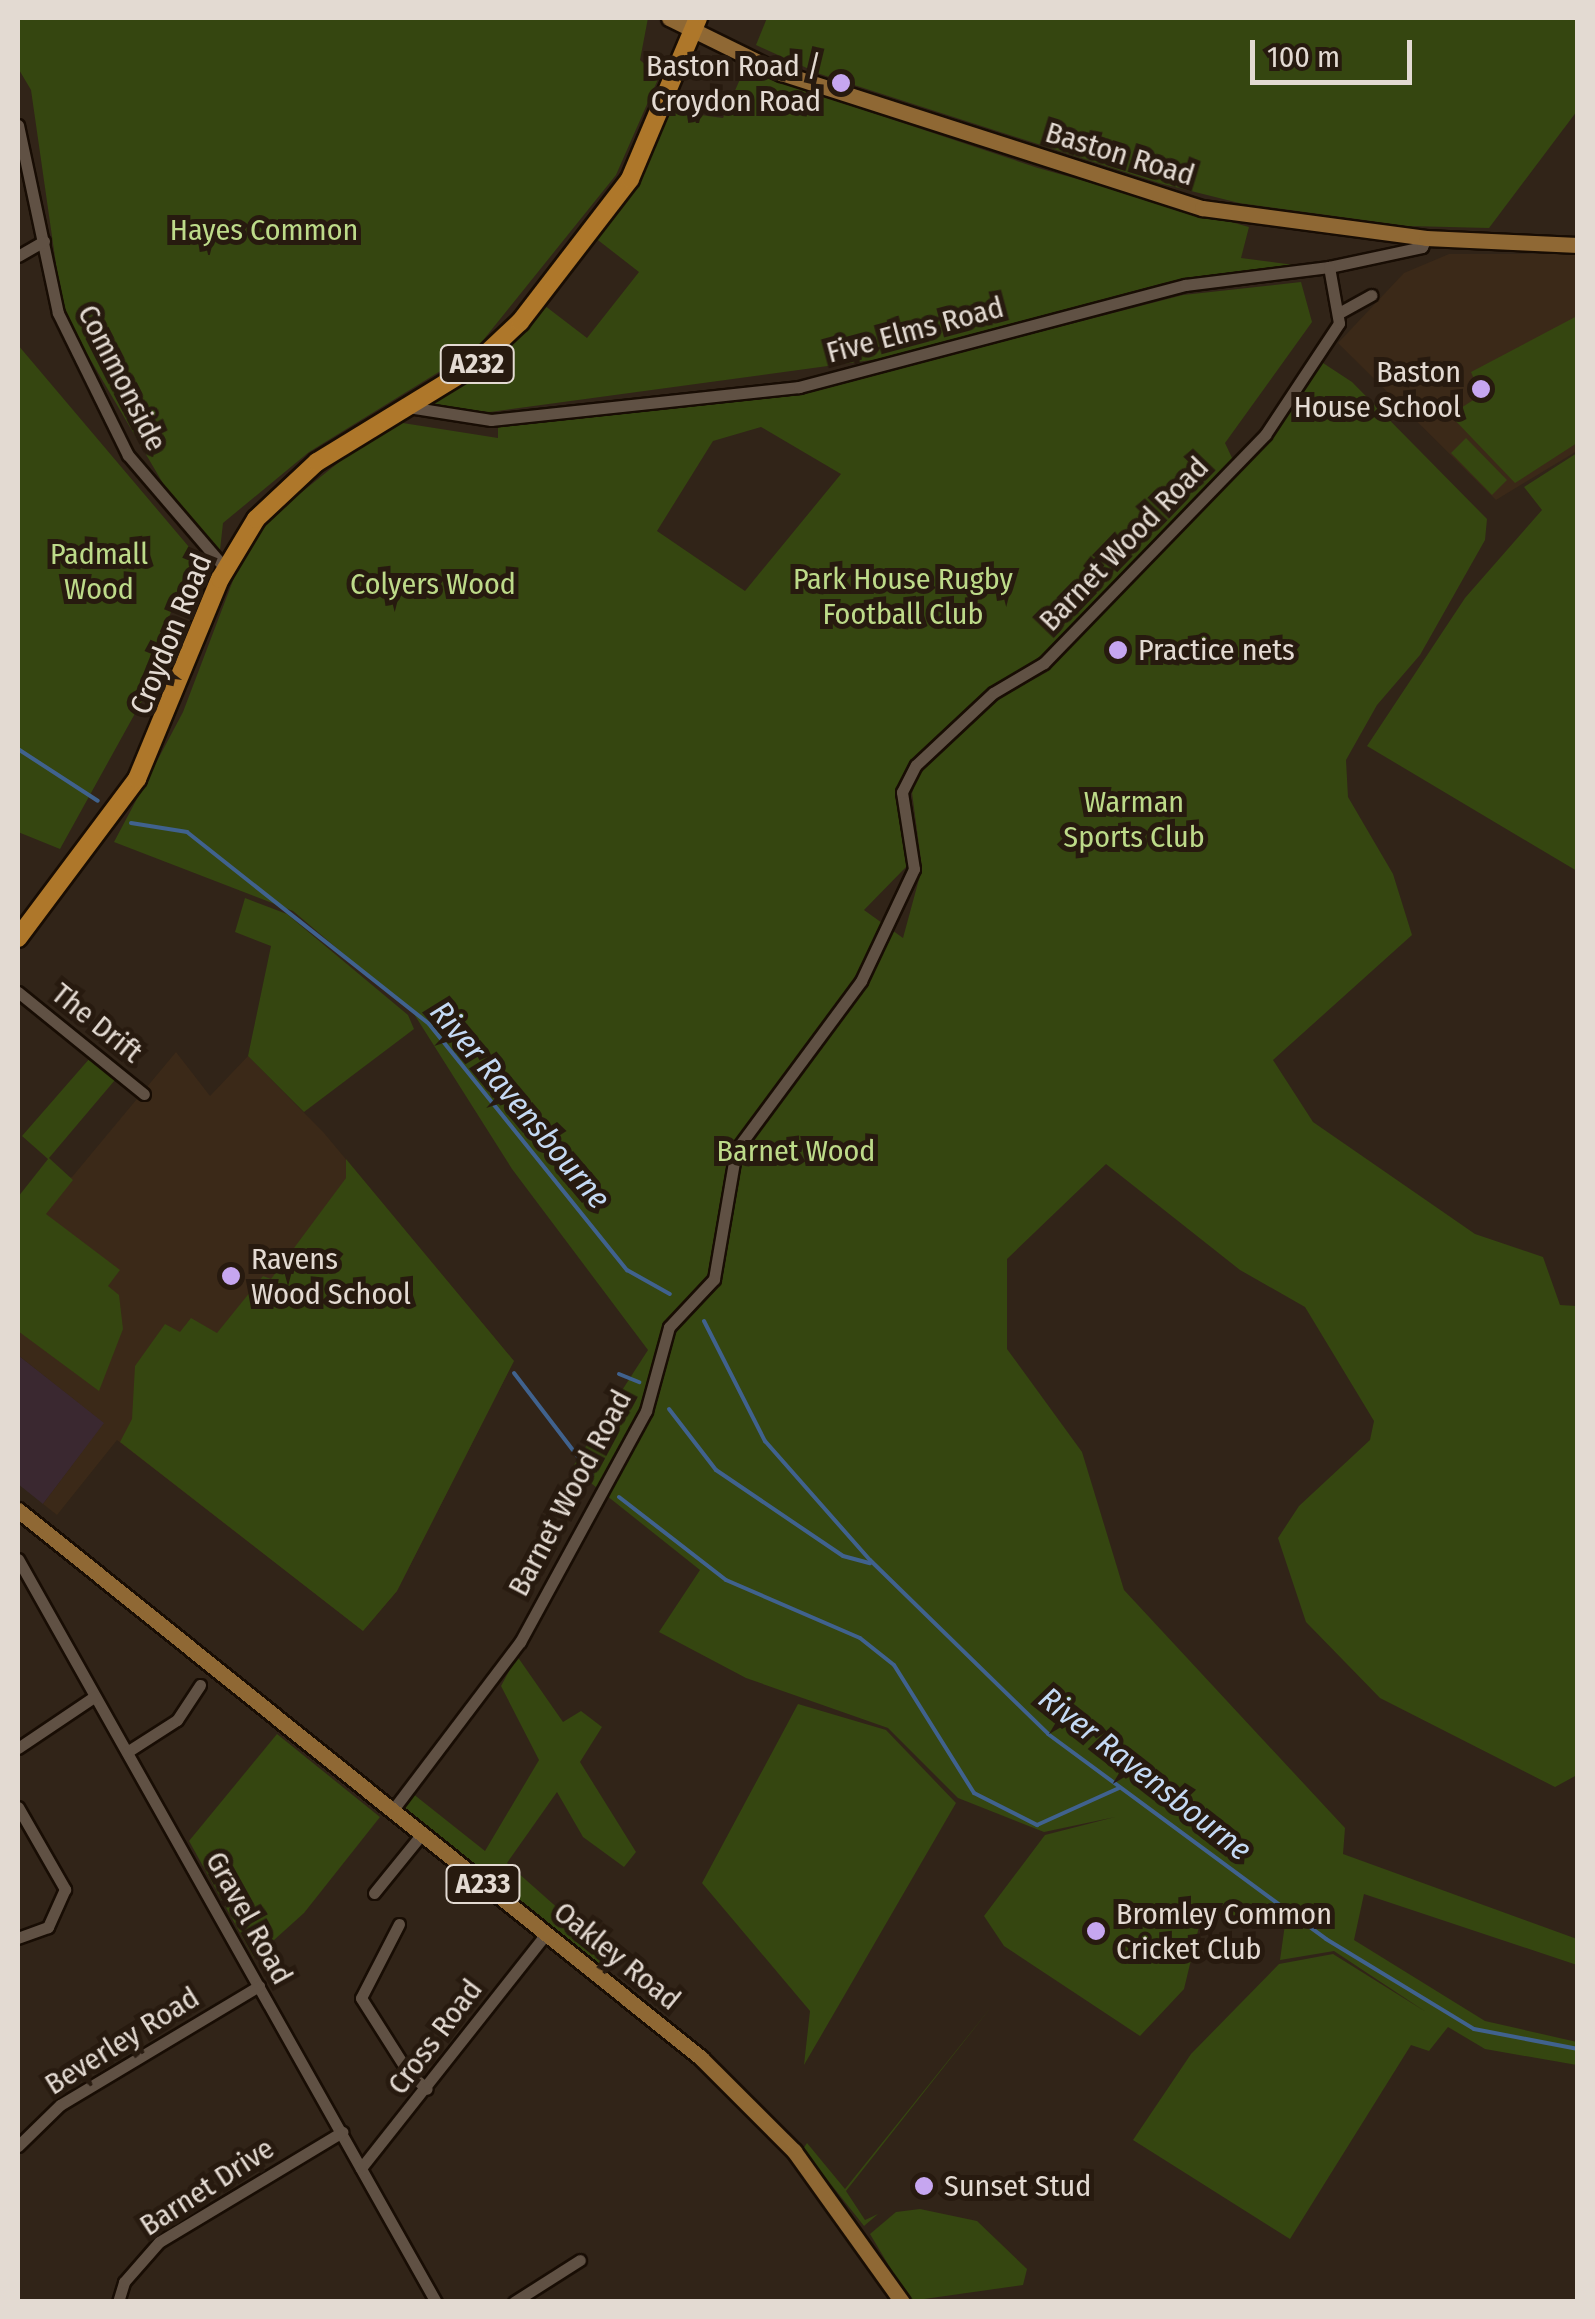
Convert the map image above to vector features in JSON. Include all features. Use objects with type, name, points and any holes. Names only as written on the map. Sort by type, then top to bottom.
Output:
[{"type":"highway","name":"Croydon Road","points":[[19,933],[137,779],[225,568],[281,492],[496,348],[582,248],[637,165],[695,24]]},
{"type":"main road","name":"Baston Road","points":[[669,18],[695,24],[781,72],[1191,205],[1426,238],[1578,245]]},
{"type":"main road","name":"Oakley Road","points":[[18,1510],[546,1934],[760,2114],[902,2302]]},
{"type":"street","name":"Commonside","points":[[18,124],[58,313],[128,455],[225,568]]},
{"type":"street","name":"Five Elms Road","points":[[408,407],[492,420],[799,387],[1185,285],[1330,267],[1422,247],[1426,238]]},
{"type":"street","points":[[18,256],[44,241]]},
{"type":"street","points":[[1330,267],[1339,313],[1370,295]]},
{"type":"street","name":"Barnet Wood Road","points":[[392,1811],[520,1642],[646,1411],[669,1328],[714,1279],[736,1150],[861,981],[914,868],[902,792],[916,765],[993,693],[1044,664],[1232,470],[1294,397],[1339,313]]},
{"type":"street","name":"The Drift","points":[[18,992],[144,1094]]},
{"type":"street","name":"Gravel Road","points":[[18,1559],[436,2302]]},
{"type":"street","points":[[127,1752],[177,1720],[200,1685]]},
{"type":"street","points":[[18,1748],[94,1696]]},
{"type":"street","points":[[18,1938],[40,1933],[55,1918],[64,1883],[19,1812]]},
{"type":"street","points":[[374,1893],[421,1835]]},
{"type":"street","points":[[399,1924],[361,1998],[408,2072],[428,2088]]},
{"type":"street","name":"Cross Road","points":[[362,2168],[546,1934]]},
{"type":"street","name":"Beverley Road","points":[[18,2146],[60,2106],[259,1986]]},
{"type":"street","name":"Barnet Drive","points":[[118,2302],[124,2282],[159,2242],[342,2132]]},
{"type":"street","points":[[514,2302],[580,2260]]},
{"type":"shaded area","name":"Baston House School","points":[[1449,254],[1577,254],[1577,451],[1496,500],[1338,343],[1404,273]]},
{"type":"shaded area","name":"Ravens Wood School","points":[[176,1052],[210,1096],[248,1056],[324,1133],[514,1361],[397,1591],[363,1631],[117,1440],[57,1515],[43,1504],[104,1423],[18,1355],[18,1197],[72,1177]]},
{"type":"shaded area","points":[[18,1355],[105,1423],[43,1504],[18,1484]]},
{"type":"green space","name":"Hayes Common","points":[[18,18],[648,18],[640,60],[659,77],[616,175],[476,349],[309,452],[223,523],[220,550],[171,497],[63,313],[31,90],[18,68]]},
{"type":"green space","points":[[767,18],[1577,18],[1577,111],[1489,228],[1408,226],[1239,203],[1159,183],[820,74],[756,45]]},
{"type":"green space","points":[[744,70],[1038,168],[1249,227],[1241,258],[1294,265],[1164,283],[879,359],[490,412],[418,406],[540,302],[587,338],[639,272],[594,237],[650,158],[671,111],[723,118]]},
{"type":"green space","points":[[1301,282],[1312,322],[1225,443],[1233,460],[1042,658],[987,690],[911,763],[896,795],[907,866],[864,910],[903,938],[922,868],[912,793],[920,770],[998,698],[1047,672],[1271,437],[1320,361],[1352,382],[1487,519],[1485,540],[1420,655],[1377,705],[1346,760],[1348,797],[1393,874],[1412,935],[1273,1060],[1313,1122],[1475,1234],[1543,1257],[1560,1305],[1577,1306],[1577,1775],[1555,1787],[1380,1698],[1306,1622],[1278,1538],[1299,1506],[1370,1440],[1374,1421],[1305,1307],[1240,1270],[1106,1164],[1007,1259],[1007,1349],[1082,1452],[1124,1590],[1345,1828],[1343,1854],[1577,1939],[1577,1965],[1364,1894],[1354,1940],[1485,2021],[1577,2042],[1577,2065],[1485,2049],[1448,2027],[1429,2051],[1411,2045],[1290,2239],[1133,2140],[1191,2054],[1279,1964],[1333,1954],[1426,2012],[1334,1951],[1280,1960],[1286,1917],[1202,1914],[1184,1989],[1140,2036],[1004,1946],[984,1916],[1045,1835],[1115,1817],[1044,1832],[958,1798],[888,1728],[746,1678],[659,1632],[700,1570],[572,1468],[648,1350],[512,1169],[414,1014],[293,911],[114,842],[183,712],[251,533],[390,421],[498,438],[498,427],[864,377],[1183,295]],"holes":[[[761,427],[841,474],[745,591],[657,531],[713,441]]]},
{"type":"green space","points":[[1577,316],[1577,443],[1515,483],[1450,415],[1481,395],[1471,372]]},
{"type":"green space","name":"Padmall Wood","points":[[18,345],[200,560],[172,608],[148,690],[60,849],[18,832]]},
{"type":"green space","points":[[1466,438],[1507,480],[1492,495],[1451,453]]},
{"type":"green space","points":[[1577,453],[1577,871],[1367,746],[1465,598],[1542,510],[1524,487]]},
{"type":"green space","points":[[245,898],[287,914],[408,1015],[414,1029],[304,1112],[248,1056],[271,946],[235,932]]},
{"type":"green space","points":[[90,1058],[115,1080],[49,1158],[73,1180],[46,1214],[120,1270],[108,1286],[119,1295],[123,1329],[99,1391],[18,1331],[18,1197],[48,1159],[22,1136]]},
{"type":"green space","points":[[346,1159],[514,1361],[397,1591],[363,1631],[120,1442],[132,1419],[135,1366],[165,1324],[180,1332],[191,1318],[217,1333],[263,1276],[271,1279],[346,1178]]},
{"type":"green space","points":[[517,1656],[563,1722],[581,1711],[602,1727],[580,1762],[636,1852],[624,1867],[583,1837],[557,1792],[507,1863],[614,1958],[606,1971],[403,1808],[412,1793],[485,1851],[539,1760],[501,1686]]},
{"type":"green space","points":[[798,1704],[886,1730],[956,1803],[804,2065],[810,2011],[702,1883]]},
{"type":"green space","points":[[277,1734],[380,1817],[304,1913],[254,1958],[189,1841]]},
{"type":"green space","points":[[992,2006],[846,2191],[865,2220],[878,2214],[864,2226],[803,2149],[807,2143],[845,2189]]},
{"type":"green space","points":[[920,2209],[977,2221],[1027,2269],[1023,2285],[910,2301],[870,2234],[896,2212]]},
{"type":"waterway","name":"River Ravensbourne","points":[[18,749],[98,801]]},
{"type":"waterway","name":"River Ravensbourne","points":[[131,823],[187,832],[429,1024],[627,1270],[670,1294]]},
{"type":"waterway","name":"River Ravensbourne","points":[[704,1321],[765,1441],[870,1560],[1048,1734],[1326,1939],[1474,2029],[1578,2049]]},
{"type":"waterway","points":[[514,1373],[592,1475]]},
{"type":"waterway","points":[[619,1374],[639,1382]]},
{"type":"waterway","points":[[669,1409],[716,1470],[843,1556],[870,1563]]},
{"type":"waterway","points":[[619,1497],[726,1580],[860,1638],[894,1665],[974,1793],[1037,1825],[1119,1788]]},
{"type":"place","name":"Baston Road / Croydon Road","points":[[841,83]]},
{"type":"place","name":"Baston House School","points":[[1481,389]]},
{"type":"place","name":"Practice nets","points":[[1118,650]]},
{"type":"place","name":"Ravens Wood School","points":[[231,1276]]},
{"type":"place","name":"Bromley Common Cricket Club","points":[[1096,1931]]},
{"type":"place","name":"Sunset Stud","points":[[924,2186]]},
{"type":"park label","name":"Colyers Wood","points":[[433,584]]},
{"type":"park label","name":"Park House Rugby Football Club","points":[[903,596]]},
{"type":"park label","name":"Warman Sports Club","points":[[1134,819]]},
{"type":"park label","name":"Barnet Wood","points":[[796,1151]]}]
